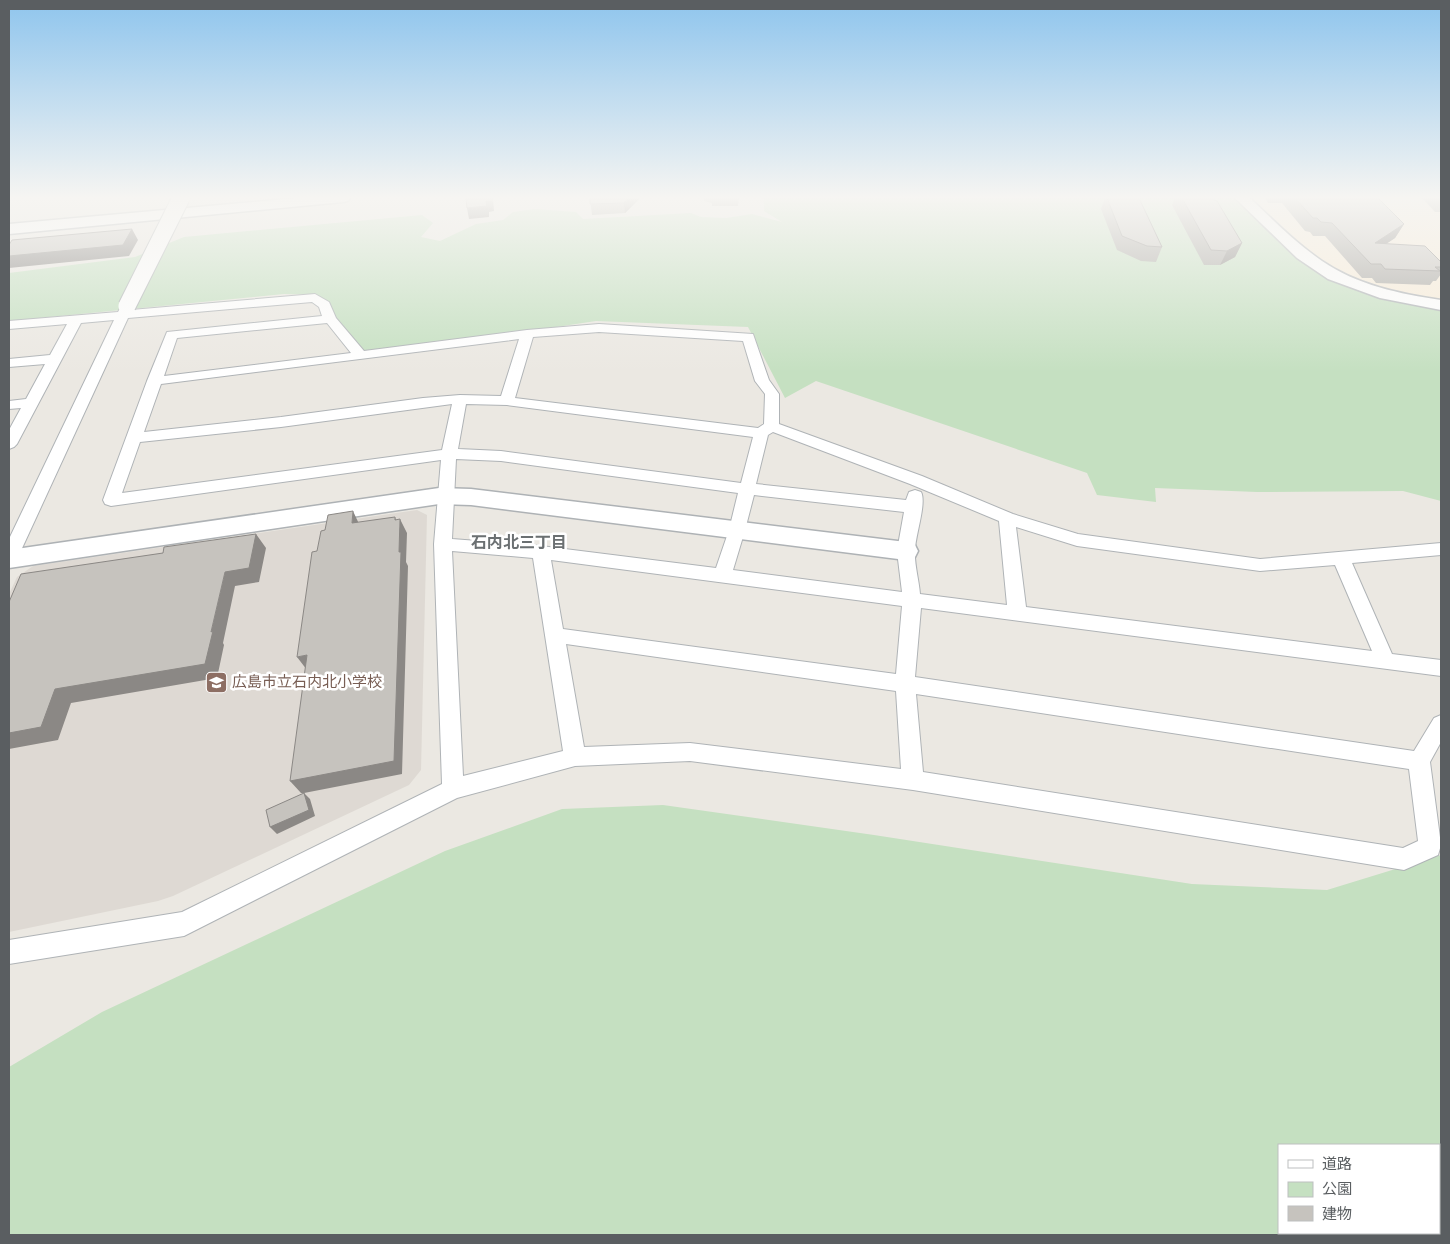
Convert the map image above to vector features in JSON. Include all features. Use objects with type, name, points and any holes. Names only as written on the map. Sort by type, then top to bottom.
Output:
[{"type":"street","points":[[9,558],[152,256]]},
{"type":"street","points":[[1303,256],[1324,270],[1372,290],[1409,300],[1441,305]]},
{"type":"street","points":[[9,325],[76,319],[125,310],[316,298],[325,305],[330,319],[361,356]]},
{"type":"street","points":[[9,444],[76,319]]},
{"type":"street","points":[[330,319],[172,335],[111,500],[449,454],[501,456],[748,489],[914,507]]},
{"type":"street","points":[[154,382],[527,334],[599,328],[748,338],[762,381],[772,394],[766,429],[722,575]]},
{"type":"street","points":[[507,401],[527,334]]},
{"type":"street","points":[[9,363],[55,359]]},
{"type":"street","points":[[133,438],[281,422],[423,402],[460,400],[507,401],[766,429],[916,480],[1008,518],[1077,540],[1260,566],[1441,549]]},
{"type":"street","points":[[453,789],[444,544],[449,454],[460,400]]},
{"type":"street","points":[[9,405],[31,403]]},
{"type":"street","points":[[912,780],[905,684],[912,599],[906,551],[914,507],[916,480]]},
{"type":"street","points":[[9,558],[447,496],[481,498],[906,551]]},
{"type":"street","points":[[1008,518],[1017,612]]},
{"type":"street","points":[[444,544],[541,552],[1385,659],[1441,668]]},
{"type":"street","points":[[541,552],[576,757]]},
{"type":"street","points":[[1341,558],[1385,659]]},
{"type":"street","points":[[555,635],[905,684],[1419,761]]},
{"type":"street","points":[[9,952],[184,924],[453,789],[576,757],[690,752],[912,780],[1404,859],[1430,847],[1419,761],[1441,724]]},
{"type":"shaded area","points":[[1316,256],[1441,256],[1441,300],[1382,288],[1337,270]]},
{"type":"shaded area","name":"広島市立石内北小学校","points":[[417,510],[427,515],[421,770],[409,785],[173,896],[158,901],[9,932],[9,594],[17,577],[33,566]]},
{"type":"green space","points":[[1298,256],[1308,264],[1433,307],[1441,308],[1441,501],[1403,491],[1257,492],[1155,488],[1156,502],[1097,495],[1087,473],[816,381],[785,398],[748,327],[596,321],[370,355],[338,330],[317,295],[284,294],[9,321],[9,273],[135,257]]},
{"type":"green space","points":[[663,805],[1192,884],[1327,890],[1441,855],[1441,1235],[9,1235],[9,1067],[102,1012],[445,851],[562,809]]},
{"type":"building","points":[[1363,256],[1435,256],[1441,262],[1441,267],[1435,267],[1440,271],[1385,269],[1381,264],[1371,264]]},
{"type":"building","points":[[353,511],[352,523],[395,517],[395,520],[400,519],[399,552],[401,552],[394,761],[290,781],[307,655],[297,657],[312,552],[317,551],[321,531],[325,530],[328,515]]},
{"type":"building","points":[[256,534],[249,568],[225,572],[205,664],[55,689],[41,727],[9,733],[9,602],[21,574],[163,553],[164,547]]},
{"type":"building","points":[[304,793],[309,810],[270,827],[266,810]]},
{"type":"place","name":"広島市立石内北小学校","points":[[216,682]]},
{"type":"district","name":"石内北三丁目","points":[[519,542]]}]
